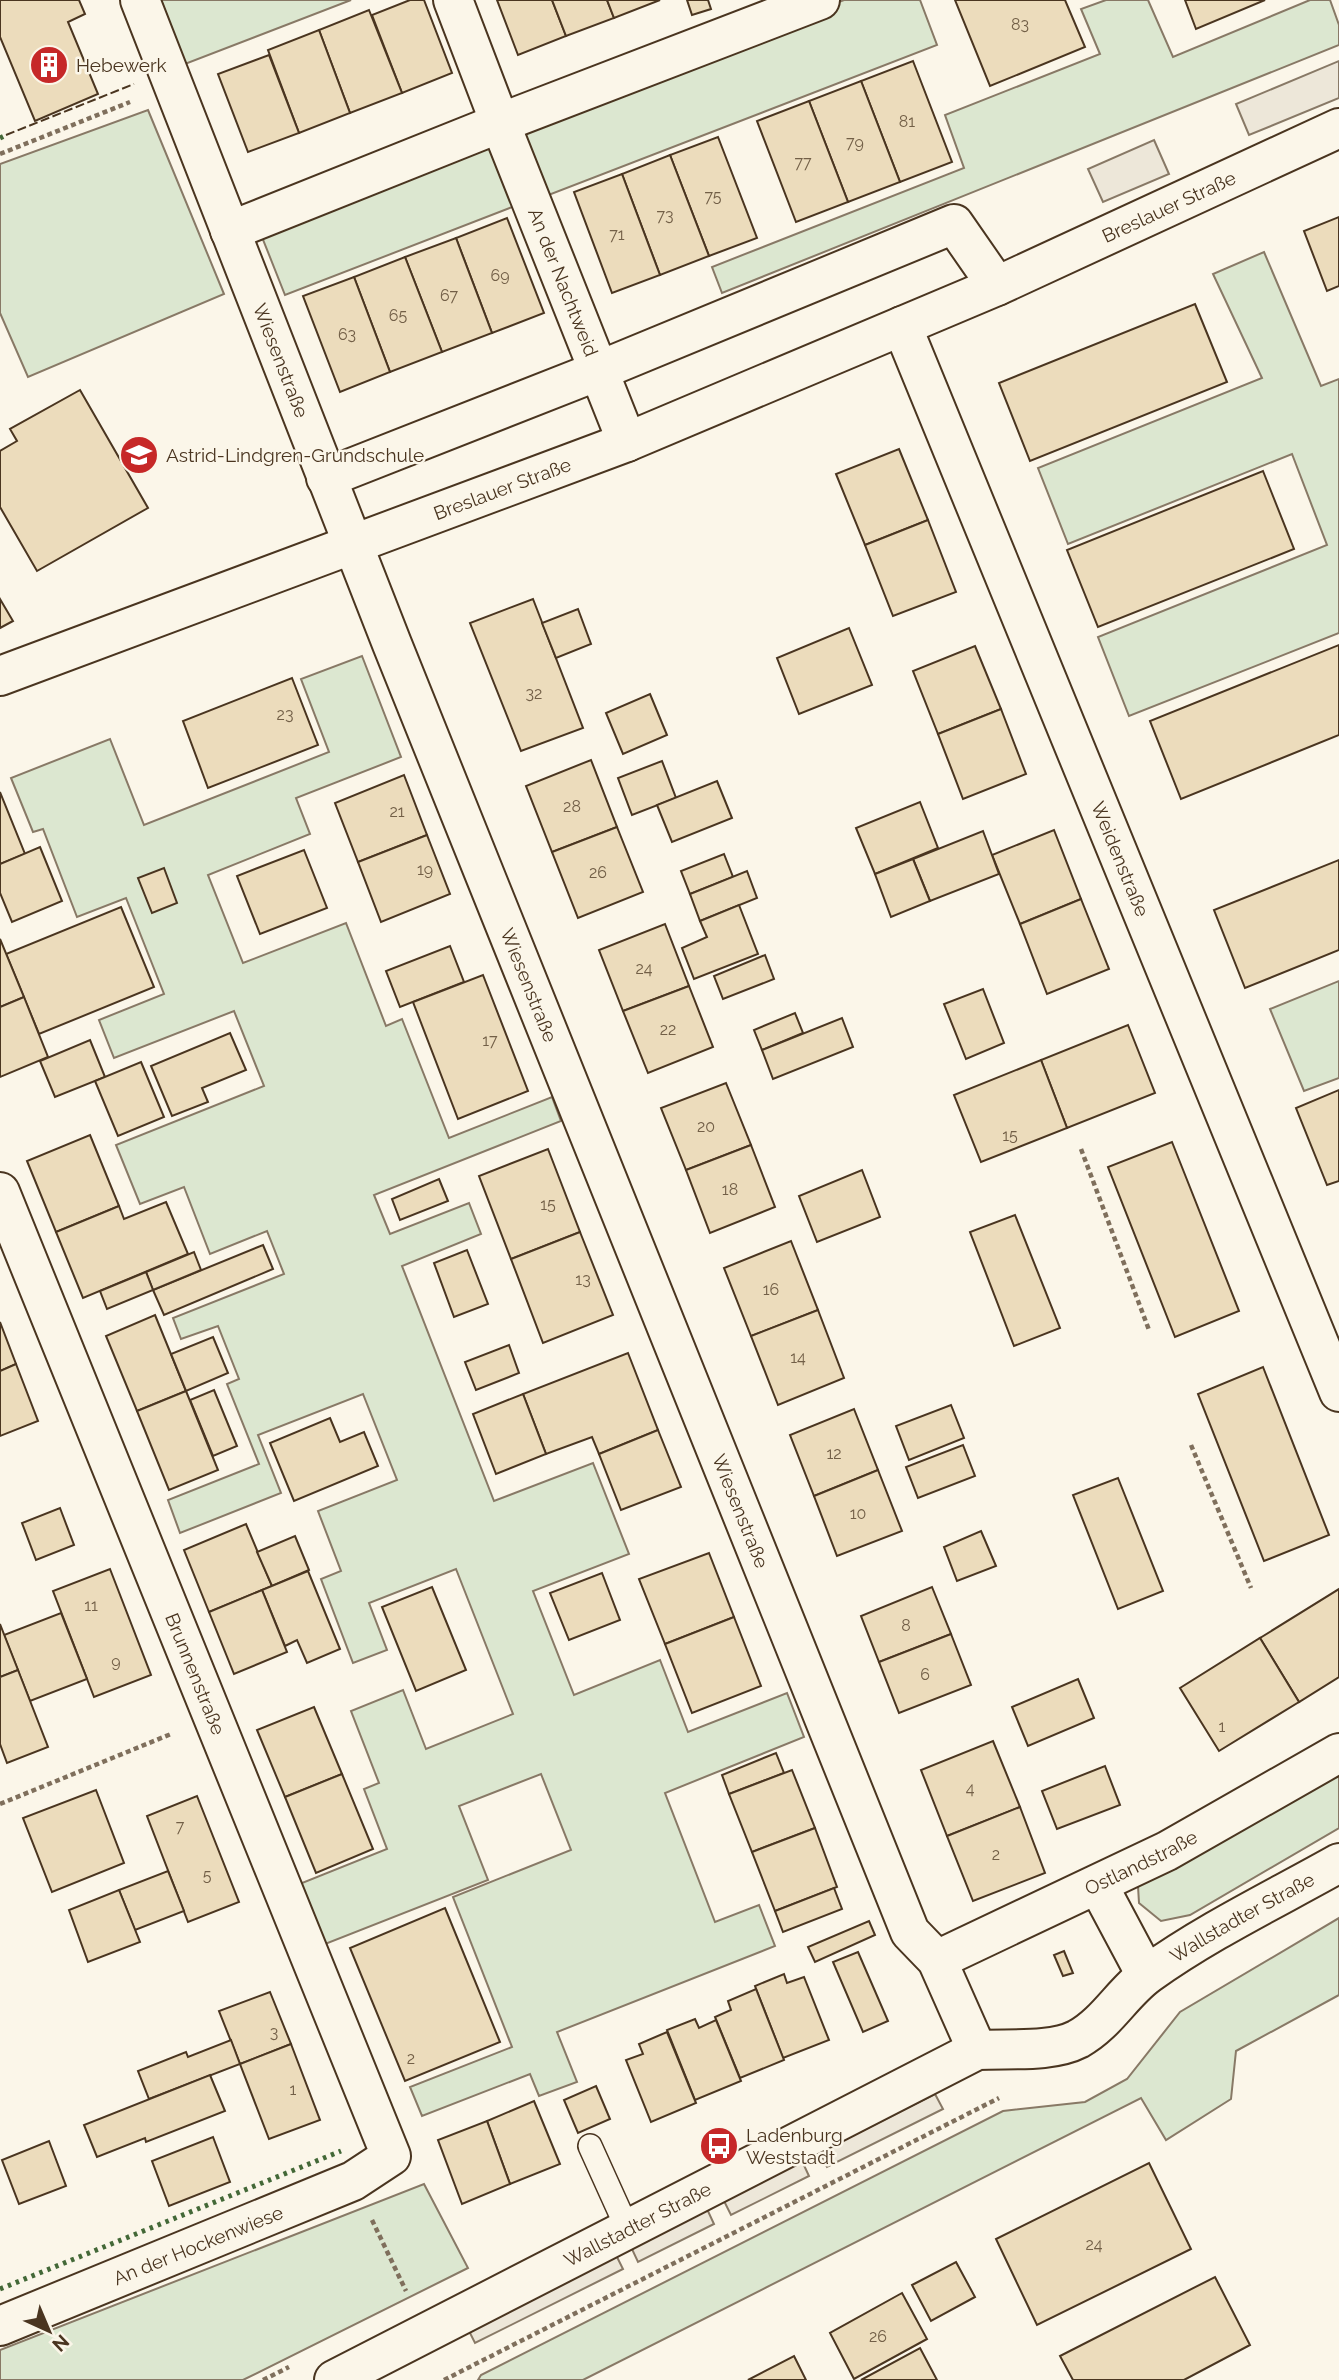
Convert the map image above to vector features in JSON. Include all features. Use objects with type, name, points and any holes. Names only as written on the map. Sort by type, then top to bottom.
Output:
[{"type":"street","name":"Wiesenstraße","points":[[140,0],[353,546],[910,1932],[937,1960],[978,2050]]},
{"type":"street","name":"An der Nachtweid","points":[[453,0],[627,442]]},
{"type":"street","points":[[230,231],[500,122],[820,0]]},
{"type":"street","name":"Breslauer Straße","points":[[0,676],[627,442],[997,286],[1339,128]]},
{"type":"street","points":[[326,478],[598,371],[954,224],[997,286]]},
{"type":"street","name":"Weidenstraße","points":[[902,326],[1339,1392]]},
{"type":"street","name":"Brunnenstraße","points":[[0,1192],[391,2157]]},
{"type":"street","name":"Ostlandstraße","points":[[937,1960],[1167,1851],[1339,1753]]},
{"type":"street","name":"Wallstadter Straße","points":[[334,2380],[397,2366],[628,2230],[978,2050],[1047,2049],[1077,2040],[1101,2024],[1146,1975],[1212,1932],[1339,1863]]},
{"type":"street","points":[[1098,1885],[1146,1975]]},
{"type":"street","name":"An der Hockenwiese","points":[[0,2326],[353,2181],[391,2157]]},
{"type":"lane","points":[[590,2146],[628,2230]]},
{"type":"path","points":[[0,154],[173,85]]},
{"type":"path","points":[[1081,1149],[1149,1329]]},
{"type":"path","points":[[1191,1445],[1251,1588]]},
{"type":"path","points":[[0,1804],[213,1717]]},
{"type":"path","points":[[444,2380],[996,2098],[1009,2096]]},
{"type":"path","points":[[353,2181],[406,2293]]},
{"type":"green space","points":[[161,0],[351,0],[185,64]]},
{"type":"green space","points":[[844,0],[920,0],[937,45],[546,196],[519,125]]},
{"type":"green space","points":[[1106,0],[1148,0],[1173,57],[1310,0],[1330,0],[1339,25],[1339,45],[722,293],[712,267],[964,168],[945,115],[1100,54],[1081,9]]},
{"type":"green space","points":[[148,110],[224,294],[28,377],[0,313],[0,164]]},
{"type":"green space","points":[[495,141],[520,204],[285,295],[260,232]]},
{"type":"green space","points":[[1264,252],[1321,386],[1339,379],[1339,633],[1129,716],[1098,637],[1327,545],[1292,454],[1068,544],[1038,468],[1262,378],[1213,274]]},
{"type":"green space","points":[[362,656],[401,757],[296,798],[310,834],[208,875],[243,963],[346,923],[386,1026],[402,1019],[449,1138],[552,1097],[561,1121],[374,1195],[390,1234],[469,1203],[481,1234],[402,1266],[494,1501],[593,1463],[629,1554],[533,1591],[574,1695],[660,1660],[688,1732],[787,1693],[804,1737],[665,1793],[715,1922],[759,1905],[775,1946],[557,2032],[577,2082],[539,2096],[530,2074],[422,2116],[410,2087],[512,2047],[453,1897],[571,1850],[541,1774],[459,1806],[488,1880],[315,1948],[292,1887],[387,1849],[364,1789],[379,1783],[351,1711],[403,1690],[426,1749],[513,1714],[456,1569],[369,1603],[387,1650],[353,1663],[321,1579],[341,1571],[318,1511],[397,1480],[363,1394],[258,1435],[281,1493],[180,1533],[168,1500],[259,1464],[227,1384],[239,1379],[218,1326],[181,1339],[173,1318],[284,1274],[267,1231],[210,1254],[184,1187],[140,1204],[116,1145],[264,1086],[234,1011],[114,1058],[99,1020],[164,994],[126,898],[77,917],[43,829],[33,832],[11,778],[110,739],[144,825],[329,752],[301,679]]},
{"type":"green space","points":[[1339,981],[1339,1078],[1304,1091],[1270,1009]]},
{"type":"green space","points":[[1339,1774],[1339,1828],[1190,1915],[1161,1921],[1139,1903],[1138,1886]]},
{"type":"green space","points":[[1339,1918],[1339,1995],[1236,2051],[1231,2099],[1166,2140],[1141,2098],[583,2380],[478,2380],[481,2375],[1003,2111],[1085,2102],[1127,2079],[1180,2012]]},
{"type":"green space","points":[[424,2184],[468,2268],[243,2380],[0,2380],[0,2350]]},
{"type":"shaded area","points":[[1339,61],[1339,98],[1249,135],[1236,104]]},
{"type":"shaded area","points":[[1154,140],[1169,174],[1103,202],[1088,169]]},
{"type":"shaded area","points":[[935,2094],[943,2109],[827,2167],[820,2152]]},
{"type":"shaded area","points":[[802,2161],[809,2176],[731,2215],[724,2201]]},
{"type":"shaded area","points":[[707,2209],[714,2224],[638,2262],[631,2247]]},
{"type":"shaded area","points":[[616,2255],[623,2269],[475,2343],[468,2329]]},
{"type":"building","name":"Hebewerk","points":[[0,0],[79,0],[85,14],[68,22],[98,94],[35,121],[0,37]]},
{"type":"building","points":[[410,0],[424,0],[452,73],[402,93],[372,15]]},
{"type":"building","points":[[497,0],[552,0],[566,36],[518,55]]},
{"type":"building","points":[[552,0],[607,0],[614,18],[566,36]]},
{"type":"building","points":[[607,0],[660,0],[614,18]]},
{"type":"building","points":[[687,0],[708,0],[711,9],[692,15]]},
{"type":"building","points":[[955,0],[1065,0],[1085,47],[990,86]]},
{"type":"building","points":[[1185,0],[1265,0],[1196,29]]},
{"type":"building","points":[[369,10],[402,93],[350,113],[319,30]]},
{"type":"building","points":[[319,30],[350,113],[299,133],[268,50]]},
{"type":"building","points":[[269,55],[299,133],[248,152],[218,74]]},
{"type":"building","points":[[913,61],[952,162],[900,182],[861,81]]},
{"type":"building","points":[[861,81],[900,182],[848,202],[809,101]]},
{"type":"building","points":[[809,101],[848,202],[796,222],[757,121]]},
{"type":"building","points":[[718,137],[757,238],[709,256],[670,155]]},
{"type":"building","points":[[670,155],[709,256],[660,275],[622,174]]},
{"type":"building","points":[[622,174],[660,275],[612,293],[574,192]]},
{"type":"building","points":[[1339,217],[1339,286],[1327,291],[1304,231]]},
{"type":"building","points":[[507,218],[544,313],[492,333],[456,238]]},
{"type":"building","points":[[456,238],[492,333],[442,352],[405,257]]},
{"type":"building","points":[[405,257],[442,352],[390,372],[354,277]]},
{"type":"building","points":[[354,277],[390,372],[340,392],[303,296]]},
{"type":"building","points":[[1195,304],[1227,382],[1030,461],[999,383]]},
{"type":"building","points":[[80,390],[148,508],[37,571],[0,507],[0,451],[17,441],[10,429]]},
{"type":"building","points":[[899,449],[928,520],[865,545],[836,474]]},
{"type":"building","points":[[1263,471],[1294,549],[1098,627],[1067,550]]},
{"type":"building","points":[[928,520],[956,592],[893,616],[865,545]]},
{"type":"building","points":[[0,599],[13,621],[0,628]]},
{"type":"building","points":[[533,599],[583,728],[521,751],[470,623]]},
{"type":"building","points":[[578,609],[591,644],[556,658],[542,623]]},
{"type":"building","points":[[849,628],[872,685],[799,714],[777,658]]},
{"type":"building","points":[[1339,645],[1339,735],[1181,799],[1150,721]]},
{"type":"building","points":[[975,646],[1001,709],[938,734],[913,671]]},
{"type":"building","points":[[292,678],[318,745],[208,788],[183,721]]},
{"type":"building","points":[[650,694],[667,735],[623,754],[606,713]]},
{"type":"building","points":[[1001,709],[1026,774],[963,799],[938,734]]},
{"type":"building","points":[[591,760],[617,827],[552,852],[526,786]]},
{"type":"building","points":[[662,761],[676,798],[632,815],[618,778]]},
{"type":"building","points":[[404,775],[427,835],[358,862],[335,803]]},
{"type":"building","points":[[717,781],[732,818],[672,842],[657,805]]},
{"type":"building","points":[[0,792],[25,854],[0,864]]},
{"type":"building","points":[[920,802],[938,848],[875,874],[856,828]]},
{"type":"building","points":[[617,827],[643,892],[578,918],[552,852]]},
{"type":"building","points":[[1054,830],[1081,899],[1020,924],[992,855]]},
{"type":"building","points":[[983,831],[999,874],[930,901],[913,859]]},
{"type":"building","points":[[427,835],[450,894],[381,922],[358,862]]},
{"type":"building","points":[[40,847],[62,901],[12,922],[0,893],[0,864]]},
{"type":"building","points":[[304,850],[327,908],[260,934],[237,876]]},
{"type":"building","points":[[724,854],[733,877],[690,894],[681,871]]},
{"type":"building","points":[[913,859],[930,901],[891,917],[875,874]]},
{"type":"building","points":[[1339,860],[1339,950],[1245,988],[1214,910]]},
{"type":"building","points":[[164,868],[177,903],[152,913],[138,878]]},
{"type":"building","points":[[747,871],[757,898],[700,921],[690,894]]},
{"type":"building","points":[[1081,899],[1109,969],[1047,994],[1020,924]]},
{"type":"building","points":[[739,905],[758,954],[694,979],[682,948],[707,937],[700,921]]},
{"type":"building","points":[[121,907],[154,987],[39,1034],[6,954]]},
{"type":"building","points":[[665,924],[689,986],[623,1011],[599,950]]},
{"type":"building","points":[[0,939],[24,997],[0,1007]]},
{"type":"building","points":[[450,946],[464,982],[400,1007],[386,971]]},
{"type":"building","points":[[765,955],[774,979],[723,999],[714,976]]},
{"type":"building","points":[[483,975],[528,1091],[458,1119],[413,1002]]},
{"type":"building","points":[[689,986],[713,1047],[648,1073],[623,1011]]},
{"type":"building","points":[[983,989],[1004,1043],[966,1059],[944,1004]]},
{"type":"building","points":[[24,997],[48,1057],[0,1077],[0,1007]]},
{"type":"building","points":[[795,1013],[803,1033],[762,1050],[754,1030]]},
{"type":"building","points":[[842,1018],[853,1047],[773,1079],[762,1050]]},
{"type":"building","points":[[1128,1025],[1155,1093],[1067,1128],[1041,1060]]},
{"type":"building","points":[[230,1033],[246,1070],[202,1088],[208,1102],[172,1116],[151,1066]]},
{"type":"building","points":[[90,1040],[105,1077],[55,1097],[40,1061]]},
{"type":"building","points":[[1041,1060],[1067,1128],[981,1162],[954,1095]]},
{"type":"building","points":[[141,1062],[164,1117],[118,1136],[95,1081]]},
{"type":"building","points":[[726,1083],[751,1145],[686,1170],[661,1108]]},
{"type":"building","points":[[1339,1090],[1339,1181],[1327,1185],[1296,1108]]},
{"type":"building","points":[[90,1135],[119,1206],[56,1232],[27,1161]]},
{"type":"building","points":[[1172,1142],[1239,1311],[1175,1337],[1108,1167]]},
{"type":"building","points":[[751,1145],[775,1207],[710,1233],[686,1170]]},
{"type":"building","points":[[548,1149],[580,1232],[511,1259],[479,1176]]},
{"type":"building","points":[[862,1170],[880,1217],[817,1242],[799,1196]]},
{"type":"building","points":[[439,1179],[448,1201],[400,1220],[392,1199]]},
{"type":"building","points":[[166,1202],[188,1254],[83,1298],[56,1232],[119,1206],[124,1219]]},
{"type":"building","points":[[1015,1215],[1060,1328],[1014,1346],[970,1232]]},
{"type":"building","points":[[580,1232],[613,1315],[543,1343],[511,1259]]},
{"type":"building","points":[[791,1241],[818,1310],[751,1336],[724,1268]]},
{"type":"building","points":[[263,1245],[273,1269],[164,1315],[153,1290]]},
{"type":"building","points":[[467,1250],[488,1304],[454,1317],[434,1263]]},
{"type":"building","points":[[194,1252],[201,1270],[153,1290],[146,1272]]},
{"type":"building","points":[[146,1272],[153,1290],[107,1309],[100,1291]]},
{"type":"building","points":[[818,1310],[844,1378],[778,1405],[751,1336]]},
{"type":"building","points":[[155,1315],[186,1391],[137,1411],[106,1336]]},
{"type":"building","points":[[0,1322],[16,1364],[0,1371]]},
{"type":"building","points":[[213,1337],[228,1373],[186,1391],[171,1354]]},
{"type":"building","points":[[509,1345],[519,1373],[476,1390],[465,1362]]},
{"type":"building","points":[[628,1353],[658,1430],[599,1454],[592,1437],[546,1454],[523,1394]]},
{"type":"building","points":[[16,1364],[38,1421],[0,1436],[0,1371]]},
{"type":"building","points":[[1263,1367],[1329,1535],[1264,1561],[1198,1394]]},
{"type":"building","points":[[214,1390],[237,1446],[213,1456],[190,1400]]},
{"type":"building","points":[[186,1391],[218,1470],[169,1490],[137,1411]]},
{"type":"building","points":[[523,1394],[546,1454],[496,1474],[473,1414]]},
{"type":"building","points":[[951,1405],[964,1438],[909,1460],[896,1426]]},
{"type":"building","points":[[854,1409],[878,1470],[814,1496],[790,1435]]},
{"type":"building","points":[[330,1418],[340,1442],[364,1432],[378,1466],[294,1501],[270,1443]]},
{"type":"building","points":[[658,1430],[681,1487],[621,1510],[599,1454]]},
{"type":"building","points":[[963,1445],[975,1476],[918,1498],[906,1467]]},
{"type":"building","points":[[878,1470],[902,1531],[837,1556],[814,1496]]},
{"type":"building","points":[[1118,1478],[1163,1591],[1118,1609],[1073,1495]]},
{"type":"building","points":[[60,1508],[74,1545],[36,1560],[22,1523]]},
{"type":"building","points":[[246,1524],[272,1586],[209,1612],[184,1550]]},
{"type":"building","points":[[981,1531],[996,1566],[957,1581],[944,1547]]},
{"type":"building","points":[[295,1536],[309,1570],[272,1586],[257,1552]]},
{"type":"building","points":[[709,1553],[734,1617],[665,1644],[639,1579]]},
{"type":"building","points":[[110,1569],[151,1675],[94,1697],[53,1591]]},
{"type":"building","points":[[308,1571],[340,1649],[307,1663],[297,1640],[285,1646],[262,1590]]},
{"type":"building","points":[[602,1573],[620,1620],[569,1640],[550,1593]]},
{"type":"building","points":[[432,1587],[466,1670],[416,1691],[382,1607]]},
{"type":"building","points":[[932,1587],[951,1634],[879,1662],[861,1616]]},
{"type":"building","points":[[1339,1589],[1339,1677],[1299,1702],[1260,1638]]},
{"type":"building","points":[[262,1590],[287,1652],[234,1674],[209,1612]]},
{"type":"building","points":[[61,1613],[87,1679],[30,1701],[4,1635]]},
{"type":"building","points":[[734,1617],[761,1686],[692,1713],[665,1644]]},
{"type":"building","points":[[0,1624],[18,1670],[0,1677]]},
{"type":"building","points":[[951,1634],[971,1685],[899,1713],[879,1662]]},
{"type":"building","points":[[1260,1638],[1299,1702],[1219,1751],[1180,1688]]},
{"type":"building","points":[[18,1670],[48,1747],[7,1763],[0,1744],[0,1677]]},
{"type":"building","points":[[1078,1679],[1094,1718],[1028,1746],[1012,1707]]},
{"type":"building","points":[[314,1707],[342,1774],[285,1797],[257,1730]]},
{"type":"building","points":[[993,1741],[1020,1807],[947,1836],[921,1770]]},
{"type":"building","points":[[776,1753],[784,1773],[729,1794],[722,1775]]},
{"type":"building","points":[[1105,1766],[1120,1805],[1057,1829],[1042,1791]]},
{"type":"building","points":[[792,1770],[815,1828],[752,1852],[729,1794]]},
{"type":"building","points":[[342,1774],[373,1849],[316,1873],[285,1797]]},
{"type":"building","points":[[96,1790],[124,1863],[52,1892],[23,1818]]},
{"type":"building","points":[[197,1796],[239,1902],[188,1922],[147,1816]]},
{"type":"building","points":[[1020,1807],[1045,1873],[973,1901],[947,1836]]},
{"type":"building","points":[[815,1828],[837,1887],[775,1911],[752,1852]]},
{"type":"building","points":[[168,1871],[184,1911],[135,1930],[119,1890]]},
{"type":"building","points":[[834,1888],[842,1909],[783,1932],[775,1911]]},
{"type":"building","points":[[119,1890],[140,1942],[88,1962],[69,1910]]},
{"type":"building","points":[[445,1908],[500,2042],[405,2081],[350,1948]]},
{"type":"building","points":[[869,1921],[875,1935],[815,1962],[808,1947]]},
{"type":"building","points":[[1064,1951],[1073,1973],[1063,1976],[1054,1955]]},
{"type":"building","points":[[858,1952],[888,2021],[863,2032],[833,1962]]},
{"type":"building","points":[[784,1974],[787,1983],[804,1977],[829,2040],[783,2058],[755,1986]]},
{"type":"building","points":[[756,1989],[784,2060],[740,2078],[715,2017],[731,2010],[728,2001]]},
{"type":"building","points":[[270,1992],[291,2044],[240,2064],[219,2011]]},
{"type":"building","points":[[695,2019],[699,2028],[716,2020],[741,2081],[695,2100],[667,2030]]},
{"type":"building","points":[[667,2032],[696,2103],[651,2122],[626,2060],[643,2054],[639,2044]]},
{"type":"building","points":[[231,2040],[240,2064],[149,2099],[138,2071],[186,2052],[188,2057]]},
{"type":"building","points":[[291,2044],[320,2120],[269,2139],[240,2064]]},
{"type":"building","points":[[210,2075],[225,2111],[146,2142],[145,2138],[97,2157],[84,2125]]},
{"type":"building","points":[[596,2086],[610,2119],[578,2133],[564,2100]]},
{"type":"building","points":[[534,2101],[560,2164],[510,2184],[487,2121]]},
{"type":"building","points":[[487,2121],[510,2184],[462,2204],[438,2140]]},
{"type":"building","points":[[213,2137],[230,2182],[169,2206],[152,2161]]},
{"type":"building","points":[[49,2141],[66,2186],[19,2204],[2,2160]]},
{"type":"building","points":[[1149,2163],[1191,2249],[1037,2325],[996,2239]]},
{"type":"building","points":[[956,2262],[975,2297],[931,2321],[912,2285]]},
{"type":"building","points":[[1215,2277],[1250,2345],[1184,2380],[1073,2380],[1060,2356]]},
{"type":"building","points":[[902,2293],[927,2339],[854,2379],[830,2333]]},
{"type":"building","points":[[920,2348],[937,2380],[861,2380]]},
{"type":"building","points":[[794,2356],[806,2380],[748,2380]]},
{"type":"hedge","points":[[0,138],[6,135]]},
{"type":"hedge","points":[[0,2289],[341,2151]]},
{"type":"fence","points":[[6,135],[134,84]]},
{"type":"place","name":"Hebewerk","points":[[49,65]]},
{"type":"place","name":"Astrid-Lindgren-Grundschule","points":[[139,455]]},
{"type":"place","name":"Ladenburg Weststadt","points":[[719,2146]]}]
